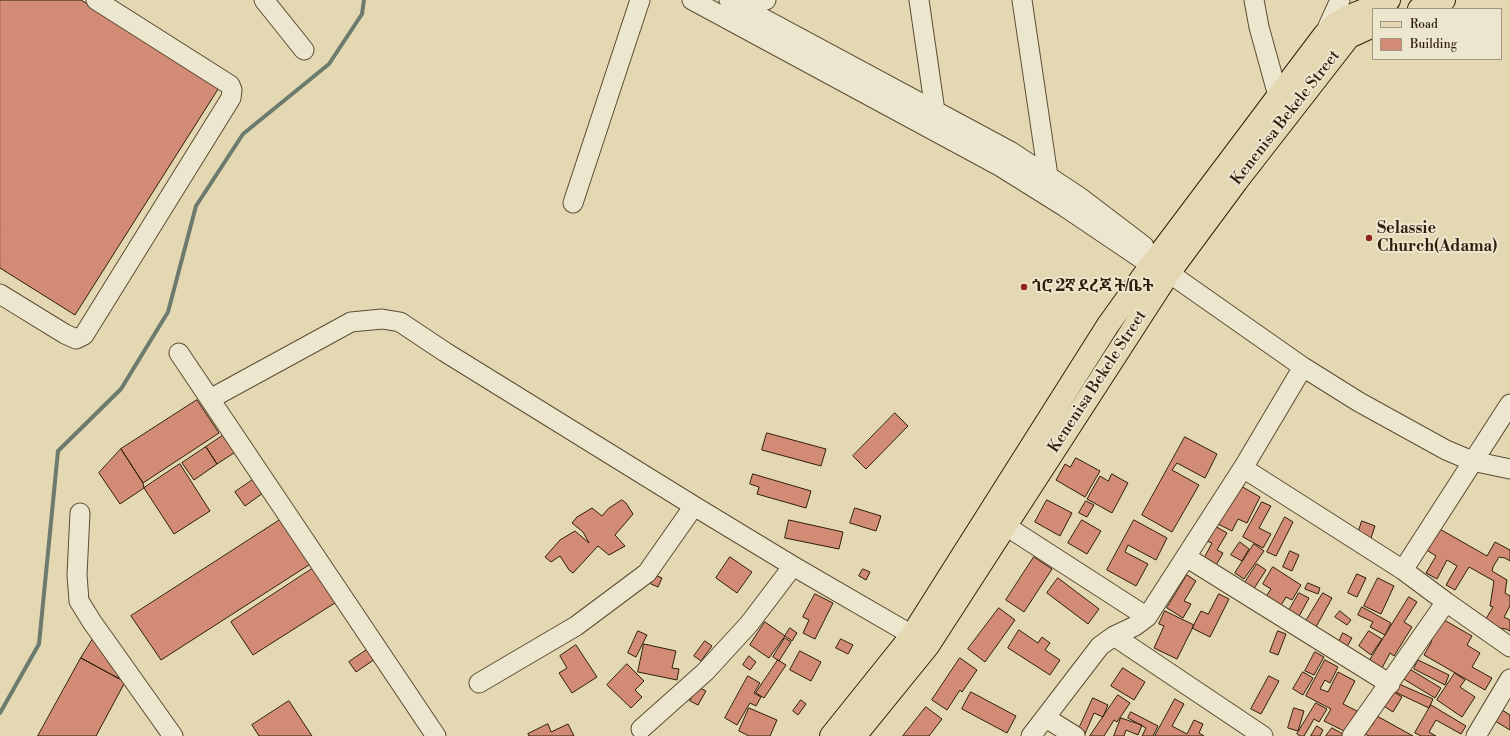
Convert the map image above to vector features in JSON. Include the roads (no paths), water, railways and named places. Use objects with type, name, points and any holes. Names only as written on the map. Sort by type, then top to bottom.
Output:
[{"type":"main road","name":"Kenenisa Bekele Street","points":[[1372,8],[1389,0]]},
{"type":"main road","points":[[1422,8],[1444,0]]},
{"type":"main road","name":"Kenenisa Bekele Street","points":[[831,736],[912,635],[1108,325],[1159,265],[1237,181],[1349,37],[1364,12]]},
{"type":"main road","name":"Kenenisa Bekele Street","points":[[855,736],[928,646],[1006,526],[1159,265],[1278,96],[1324,35],[1335,24],[1347,17],[1364,12]]},
{"type":"street","points":[[0,294],[65,334],[76,339],[84,335],[231,98],[232,90],[230,85],[96,0]]},
{"type":"street","points":[[264,0],[304,50]]},
{"type":"street","points":[[573,203],[640,0]]},
{"type":"street","points":[[692,0],[1001,167],[1159,265],[1302,367],[1360,402],[1446,450],[1472,461],[1510,469]]},
{"type":"street","points":[[734,2],[766,0]]},
{"type":"street","points":[[919,0],[935,111]]},
{"type":"street","points":[[1022,0],[1048,176]]},
{"type":"street","points":[[1254,0],[1259,27],[1278,96]]},
{"type":"street","points":[[1324,35],[1340,0]]},
{"type":"street","points":[[734,2],[1010,151],[1081,198],[1159,265]]},
{"type":"street","points":[[210,399],[351,322],[382,319],[400,322],[458,360],[694,506],[793,566],[912,635]]},
{"type":"street","points":[[179,353],[436,736]]},
{"type":"street","points":[[1031,736],[1100,646],[1114,636],[1147,618],[1243,468],[1302,367]]},
{"type":"street","points":[[1402,570],[1510,404]]},
{"type":"street","points":[[1243,468],[1402,570],[1510,647]]},
{"type":"street","points":[[479,683],[576,626],[647,573],[694,506]]},
{"type":"street","points":[[80,513],[77,576],[79,601],[92,622],[173,736]]},
{"type":"street","points":[[1006,526],[1147,618]]},
{"type":"street","points":[[1186,557],[1390,684]]},
{"type":"street","points":[[641,729],[705,672],[749,624],[793,566]]},
{"type":"street","points":[[1352,736],[1390,684],[1446,602]]},
{"type":"street","points":[[1114,636],[1263,736]]},
{"type":"street","points":[[1476,736],[1510,679]]},
{"type":"street","points":[[1046,718],[1075,736]]},
{"type":"waterway","points":[[0,713],[39,644],[58,451],[121,389],[168,312],[196,206],[243,134],[329,64],[362,14],[364,0]]},
{"type":"place","name":"Selassie Church(Adama)","points":[[1369,238]]},
{"type":"place","name":"ጎሮ 2ኛ ደረጃ ት/ቤት","points":[[1024,287]]}]
